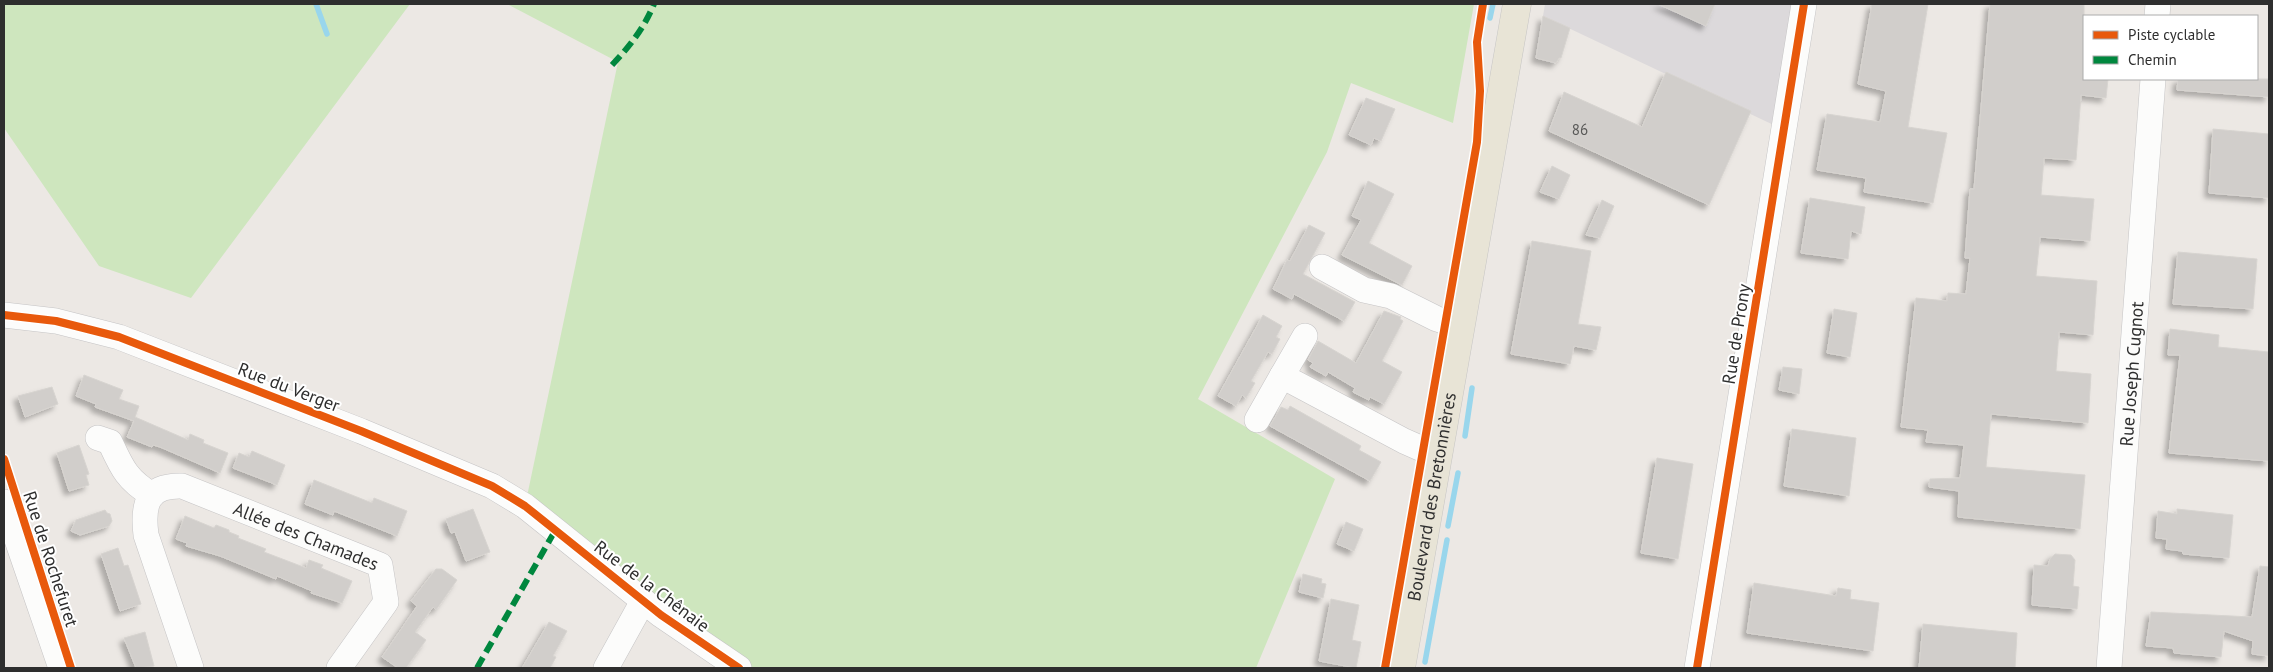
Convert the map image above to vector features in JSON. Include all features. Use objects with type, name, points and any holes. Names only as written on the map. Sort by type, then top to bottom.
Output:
[{"type":"main road","name":"Boulevard des Bretonnières","points":[[1400,668],[1517,4]]},
{"type":"street","name":"Rue de Prony","points":[[1697,668],[1804,4]]},
{"type":"street","name":"Rue Joseph Cugnot","points":[[2109,668],[2152,80]]},
{"type":"street","points":[[1322,267],[1364,290],[1391,296],[1437,319],[1461,326]]},
{"type":"street","name":"Rue du Verger","points":[[4,314],[56,321],[119,337],[230,379],[492,486],[550,524]]},
{"type":"street","points":[[1257,420],[1305,336]]},
{"type":"street","points":[[1282,376],[1404,441],[1438,456]]},
{"type":"street","points":[[98,438],[110,442],[120,464],[134,485],[152,495],[143,514],[146,534],[191,668]]},
{"type":"street","name":"Allée des Chamades","points":[[152,495],[164,486],[182,486],[380,565],[386,602],[339,668]]},
{"type":"street","name":"Rue de Rochefuret","points":[[4,502],[61,668]]},
{"type":"street","name":"Rue de la Chênaie","points":[[550,524],[643,602],[739,668]]},
{"type":"street","points":[[606,668],[643,602]]},
{"type":"shaded area","points":[[1545,4],[1796,4],[1784,130],[1543,16]]},
{"type":"green space","points":[[4,4],[410,4],[191,298],[99,266],[4,128]]},
{"type":"green space","points":[[507,4],[1474,4],[1453,123],[1351,83],[1327,152],[1198,399],[1335,479],[1256,668],[739,668],[525,506],[618,62]]},
{"type":"building","points":[[1658,4],[1715,4],[1706,26]]},
{"type":"building","points":[[1872,4],[1928,4],[1908,127],[1947,133],[1933,203],[1864,192],[1866,178],[1817,170],[1827,114],[1880,122],[1886,91],[1858,84]]},
{"type":"building","points":[[1990,4],[2084,4],[2083,80],[2108,80],[2106,98],[2081,95],[2076,160],[2044,158],[2041,195],[2094,199],[2090,241],[2040,237],[2036,276],[2097,281],[2093,335],[2059,332],[2056,371],[2091,374],[2088,423],[1991,414],[1986,467],[2085,475],[2080,529],[1958,517],[1959,491],[1929,487],[1930,479],[1960,478],[1964,445],[1926,442],[1928,430],[1901,427],[1916,298],[1947,301],[1948,293],[1966,294],[1970,258],[1965,258],[1970,189],[1974,189]]},
{"type":"building","points":[[1543,16],[1570,28],[1561,58],[1556,63],[1536,58]]},
{"type":"building","points":[[1666,72],[1751,111],[1709,205],[1549,131],[1564,92],[1642,127]]},
{"type":"building","points":[[2269,79],[2269,97],[2177,90],[2178,80]]},
{"type":"building","points":[[1366,98],[1395,109],[1381,141],[1374,138],[1371,145],[1349,135]]},
{"type":"building","points":[[2213,129],[2269,134],[2269,198],[2209,193]]},
{"type":"building","points":[[1552,166],[1570,175],[1559,199],[1540,192]]},
{"type":"building","points":[[1368,181],[1394,194],[1369,243],[1412,266],[1402,285],[1342,255],[1361,220],[1352,216]]},
{"type":"building","points":[[1810,198],[1865,207],[1861,234],[1851,231],[1848,259],[1801,253]]},
{"type":"building","points":[[1602,200],[1614,206],[1600,238],[1586,235]]},
{"type":"building","points":[[1309,225],[1325,233],[1303,274],[1355,302],[1344,321],[1294,294],[1292,299],[1273,289],[1287,260],[1290,261]]},
{"type":"building","points":[[1532,241],[1591,251],[1578,324],[1601,327],[1596,350],[1574,346],[1570,364],[1511,354]]},
{"type":"building","points":[[2178,252],[2257,259],[2253,309],[2173,304]]},
{"type":"building","points":[[1834,309],[1857,313],[1850,357],[1827,353]]},
{"type":"building","points":[[1384,311],[1401,317],[1400,319],[1403,321],[1382,361],[1402,372],[1384,404],[1370,397],[1369,400],[1353,392],[1355,388],[1328,372],[1326,376],[1310,367],[1313,363],[1308,360],[1318,341],[1356,363]]},
{"type":"building","points":[[1263,315],[1282,326],[1276,337],[1280,339],[1272,354],[1268,352],[1251,381],[1255,383],[1246,398],[1242,395],[1236,406],[1218,396]]},
{"type":"building","points":[[2170,329],[2219,335],[2218,347],[2269,352],[2269,461],[2169,453],[2180,355],[2168,355]]},
{"type":"building","points":[[1783,367],[1802,369],[1799,394],[1779,390]]},
{"type":"building","points":[[84,375],[123,390],[119,399],[139,406],[135,417],[188,440],[190,434],[204,440],[203,443],[228,453],[220,473],[160,447],[153,445],[152,447],[127,437],[134,421],[95,407],[96,404],[76,396]]},
{"type":"building","points":[[52,387],[58,404],[25,417],[18,396]]},
{"type":"building","points":[[1290,406],[1361,446],[1359,450],[1381,462],[1370,481],[1270,426],[1281,407],[1288,410]]},
{"type":"building","points":[[1792,429],[1856,438],[1849,496],[1784,486]]},
{"type":"building","points":[[79,445],[89,474],[86,475],[89,485],[69,491],[57,453]]},
{"type":"building","points":[[252,451],[285,465],[277,485],[233,468],[239,453],[249,457]]},
{"type":"building","points":[[1657,458],[1693,464],[1678,559],[1641,553]]},
{"type":"building","points":[[314,480],[372,503],[374,498],[407,511],[397,536],[334,511],[333,515],[305,504]]},
{"type":"building","points":[[473,509],[490,552],[466,561],[455,532],[451,533],[446,519]]},
{"type":"building","points":[[2177,509],[2233,515],[2229,558],[2183,554],[2182,551],[2166,549],[2167,539],[2156,538],[2158,511],[2177,514]]},
{"type":"building","points":[[105,510],[110,514],[112,521],[109,526],[80,535],[71,531],[76,520]]},
{"type":"building","points":[[185,516],[214,528],[216,525],[229,530],[229,532],[239,536],[238,538],[266,549],[264,552],[306,568],[309,560],[323,565],[321,568],[352,581],[342,603],[311,593],[312,591],[277,576],[276,579],[220,556],[186,546],[187,543],[176,539]]},
{"type":"building","points":[[1346,522],[1363,529],[1354,551],[1337,544]]},
{"type":"building","points":[[118,548],[124,566],[128,565],[141,604],[120,611],[101,554]]},
{"type":"building","points":[[2055,554],[2071,555],[2075,560],[2073,586],[2079,587],[2077,609],[2032,605],[2034,565],[2048,566],[2050,559]]},
{"type":"building","points":[[2260,566],[2269,567],[2269,656],[2252,654],[2253,641],[2224,631],[2221,657],[2174,653],[2173,648],[2146,646],[2151,612],[2252,617]]},
{"type":"building","points":[[436,569],[442,569],[457,580],[436,610],[433,607],[415,632],[426,640],[406,668],[398,668],[382,657],[417,606],[411,601]]},
{"type":"building","points":[[1303,574],[1322,579],[1321,583],[1326,584],[1323,598],[1299,592]]},
{"type":"building","points":[[1754,583],[1836,596],[1838,588],[1851,590],[1850,599],[1879,603],[1873,651],[1747,633]]},
{"type":"building","points":[[1331,599],[1359,605],[1352,640],[1361,642],[1356,668],[1319,661]]},
{"type":"building","points":[[549,622],[567,631],[553,656],[556,657],[550,668],[522,668]]},
{"type":"building","points":[[1923,624],[2017,633],[2015,668],[1919,668]]},
{"type":"building","points":[[145,632],[154,666],[136,668],[124,638]]},
{"type":"waterway","points":[[316,4],[327,34]]},
{"type":"waterway","points":[[1490,18],[1493,4]]},
{"type":"waterway","points":[[1465,436],[1472,388]]},
{"type":"waterway","points":[[1448,526],[1458,473]]},
{"type":"waterway","points":[[1425,662],[1447,540]]},
{"type":"marked path","points":[[612,65],[636,36],[654,4]]},
{"type":"marked path","points":[[477,668],[556,529]]},
{"type":"cycle path","points":[[1385,668],[1477,142],[1480,91],[1477,42],[1483,4]]},
{"type":"cycle path","points":[[1697,668],[1804,4]]},
{"type":"cycle path","points":[[4,315],[56,321],[119,337],[361,431],[492,486],[525,506],[661,615],[739,668]]},
{"type":"cycle path","points":[[4,459],[71,668]]}]
